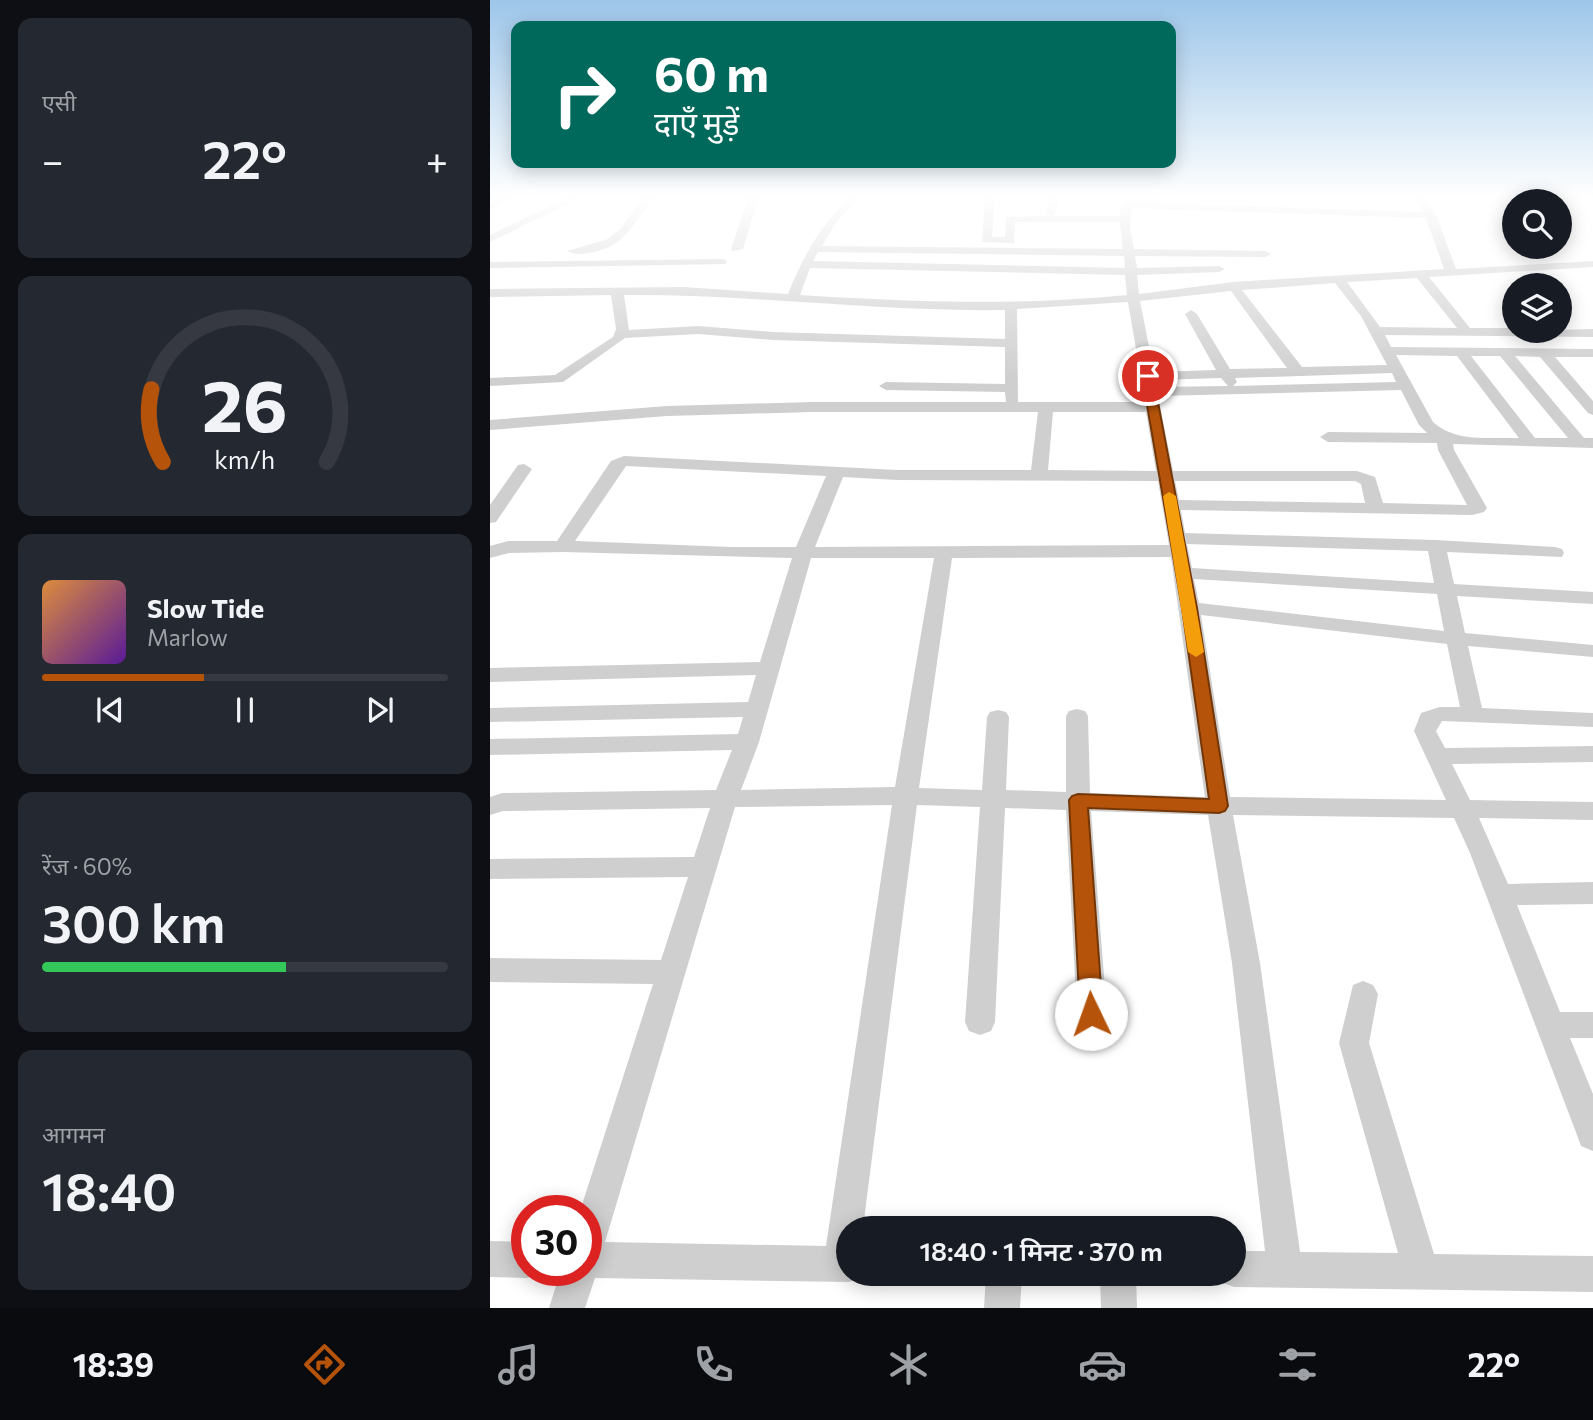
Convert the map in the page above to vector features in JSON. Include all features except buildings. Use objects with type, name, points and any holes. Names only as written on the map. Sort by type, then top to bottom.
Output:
[{"type":"street","points":[[793,297],[810,257]]},
{"type":"street","points":[[807,264],[1056,257]]},
{"type":"street","points":[[1129,257],[1133,298],[1190,608],[1219,806],[1246,963],[1284,1270]]},
{"type":"street","points":[[1141,257],[1219,270]]},
{"type":"street","points":[[1444,257],[1451,271]]},
{"type":"street","points":[[490,265],[722,262]]},
{"type":"street","points":[[490,293],[684,291],[938,307],[1011,306],[1133,298],[1233,286],[1337,278],[1593,264]]},
{"type":"street","points":[[1419,273],[1466,331]]},
{"type":"street","points":[[1171,505],[1477,509],[1478,505],[1446,450],[1445,438],[1427,425],[1367,315],[1337,278]]},
{"type":"street","points":[[1233,286],[1297,372]]},
{"type":"street","points":[[617,292],[622,334]]},
{"type":"street","points":[[1011,306],[1012,406]]},
{"type":"street","points":[[1191,314],[1235,390]]},
{"type":"street","points":[[490,382],[558,379],[622,334],[698,330],[787,336],[1011,343]]},
{"type":"street","points":[[1375,331],[1593,333]]},
{"type":"street","points":[[1386,351],[1593,353]]},
{"type":"street","points":[[1462,353],[1531,443]]},
{"type":"street","points":[[1506,353],[1587,443]]},
{"type":"street","points":[[1544,353],[1593,410]]},
{"type":"street","points":[[490,425],[667,411],[1046,407],[1151,392],[1226,374],[1395,369]]},
{"type":"street","points":[[886,386],[1012,388]]},
{"type":"street","points":[[1151,392],[1405,386]]},
{"type":"street","points":[[1039,477],[1046,407]]},
{"type":"street","points":[[1328,437],[1587,443]]},
{"type":"street","points":[[563,546],[620,462],[836,473],[1039,477],[1362,476],[1369,481],[1375,508]]},
{"type":"street","points":[[490,518],[524,469]]},
{"type":"street","points":[[602,1197],[726,796],[747,742],[804,551],[836,473]]},
{"type":"street","points":[[493,550],[563,546],[731,553],[1177,545],[1436,546],[1555,553]]},
{"type":"street","points":[[1436,546],[1473,716]]},
{"type":"street","points":[[851,1216],[906,796],[944,551]]},
{"type":"street","points":[[1183,573],[1593,598]]},
{"type":"street","points":[[1190,608],[1457,639],[1593,651]]},
{"type":"street","points":[[490,675],[769,667]]},
{"type":"street","points":[[490,715],[757,709]]},
{"type":"street","points":[[1593,720],[1440,714],[1429,718],[1425,731],[1463,809],[1500,895],[1593,1135]]},
{"type":"street","points":[[1077,716],[1078,800],[1091,1014]]},
{"type":"street","points":[[980,1022],[998,717]]},
{"type":"street","points":[[490,747],[747,742]]},
{"type":"street","points":[[1437,756],[1593,754]]},
{"type":"street","points":[[490,806],[502,802],[726,796],[906,796],[1219,806],[1593,811]]},
{"type":"street","points":[[490,869],[705,867]]},
{"type":"street","points":[[1500,895],[1593,894]]},
{"type":"street","points":[[490,970],[673,972]]},
{"type":"street","points":[[1363,995],[1354,1043],[1421,1271]]},
{"type":"street","points":[[1550,1024],[1593,1025]]},
{"type":"street","points":[[490,1259],[511,1260]]},
{"type":"street","points":[[602,1260],[836,1264]]},
{"type":"street","points":[[1246,1269],[1593,1274]]},
{"type":"street","points":[[567,1308],[574,1286]]},
{"type":"street","points":[[1002,1308],[1003,1286]]},
{"type":"street","points":[[1118,1286],[1119,1308]]},
{"type":"slow traffic","points":[[1169,496],[1196,652]]},
{"type":"route","points":[[1091,1014],[1078,800],[1219,806],[1190,608],[1148,376]]}]
